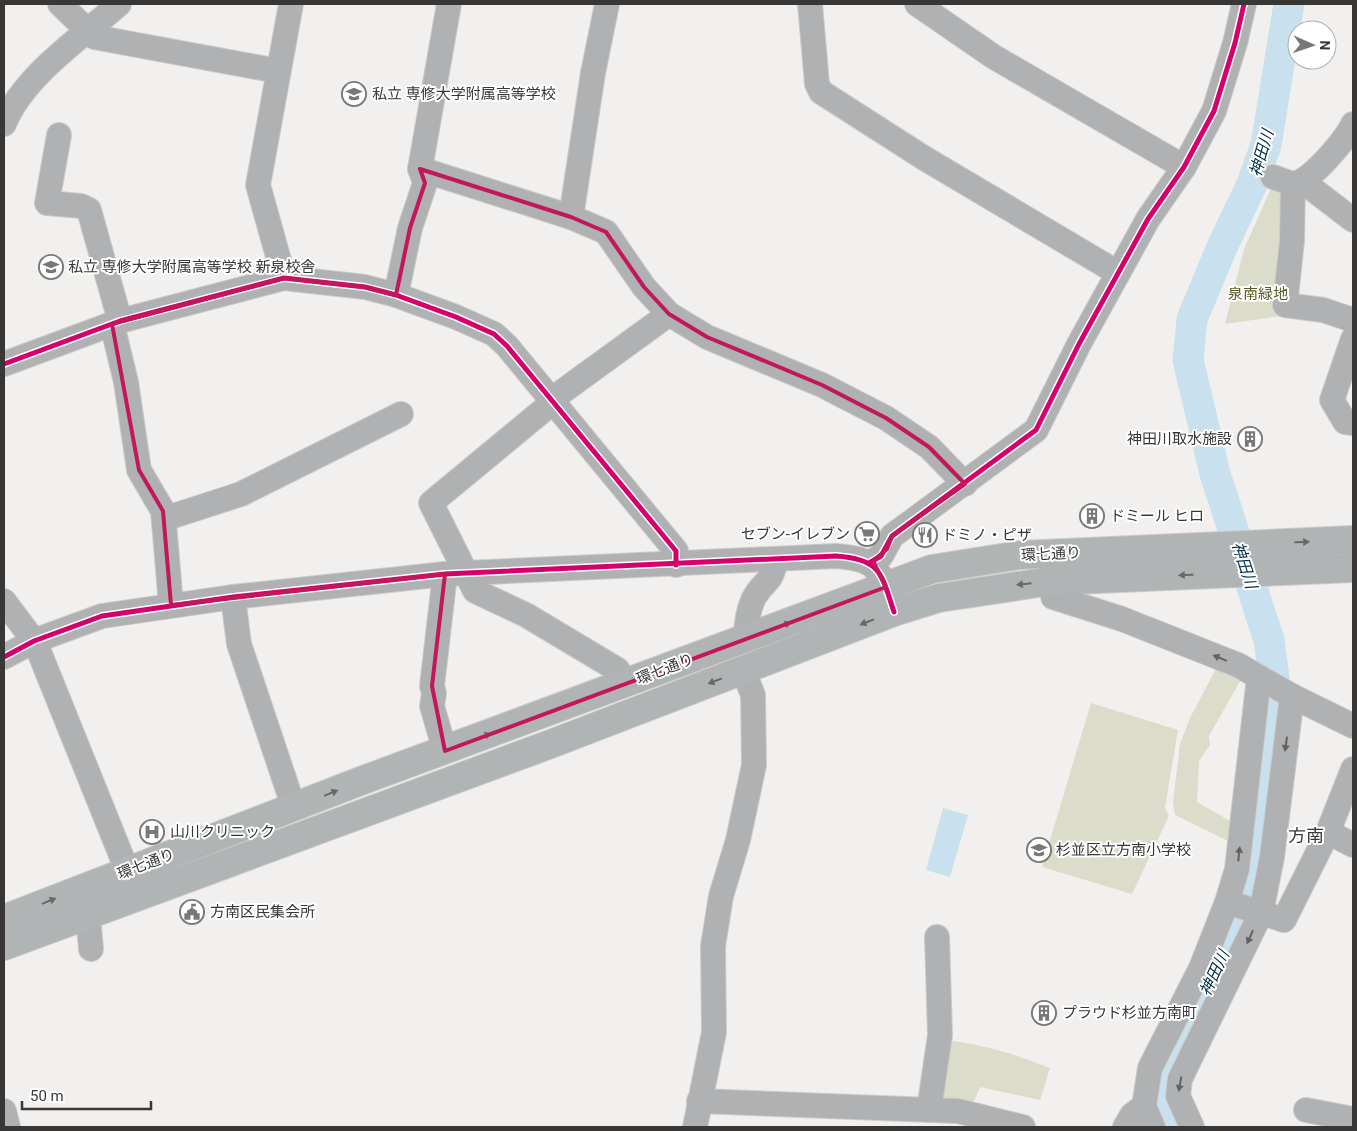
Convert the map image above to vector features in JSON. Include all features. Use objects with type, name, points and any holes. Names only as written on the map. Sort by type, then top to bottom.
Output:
[{"type":"main road","name":"環七通り","points":[[4,946],[743,670],[890,599],[932,569],[1020,555],[1353,540]]},
{"type":"main road","name":"環七通り","points":[[4,919],[127,870],[746,639],[890,599],[939,598],[1051,581],[1353,568]]},
{"type":"street","points":[[60,4],[87,32],[94,36],[278,71]]},
{"type":"street","points":[[4,124],[24,90],[41,71],[118,4]]},
{"type":"street","points":[[284,278],[258,185],[291,4]]},
{"type":"street","points":[[396,295],[410,228],[425,183],[420,169],[449,4]]},
{"type":"street","points":[[571,217],[590,90],[607,4]]},
{"type":"street","points":[[810,4],[817,84],[821,92],[924,158],[1118,273]]},
{"type":"street","points":[[917,4],[994,57],[1184,167]]},
{"type":"street","points":[[870,563],[882,556],[892,536],[1036,430],[1079,344],[1148,219],[1184,167],[1214,112],[1235,43],[1244,4]]},
{"type":"street","points":[[1289,181],[1333,151],[1353,124]]},
{"type":"street","points":[[59,135],[47,203],[81,206],[89,210],[116,322],[139,470],[163,511],[171,605]]},
{"type":"street","points":[[420,169],[571,217],[606,232],[644,287],[669,314],[708,338],[822,384],[886,418],[929,447],[965,484]]},
{"type":"street","points":[[1289,181],[1353,220]]},
{"type":"street","points":[[1289,181],[1292,241],[1285,305],[1323,310],[1353,320]]},
{"type":"street","points":[[4,364],[116,322],[284,278],[365,287],[396,295],[456,317],[494,334],[508,346],[676,552],[676,565]]},
{"type":"street","points":[[445,751],[432,706],[434,693],[432,686],[455,574],[432,503],[553,402],[559,394],[669,314]]},
{"type":"street","points":[[1353,340],[1332,400],[1346,422],[1353,423]]},
{"type":"street","points":[[164,519],[241,494],[401,414]]},
{"type":"street","points":[[4,657],[34,642],[102,616],[233,597],[455,574],[836,556],[858,558],[870,563],[875,567],[890,599]]},
{"type":"street","points":[[746,639],[746,620],[754,598],[774,573],[775,559]]},
{"type":"street","points":[[455,574],[475,591],[526,615],[618,670],[624,684]]},
{"type":"street","points":[[1051,581],[1053,597],[1122,619],[1238,666],[1290,695],[1353,726]]},
{"type":"street","points":[[233,597],[239,644],[294,808]]},
{"type":"street","points":[[4,601],[34,642],[127,870]]},
{"type":"street","points":[[696,1127],[700,1101],[710,1063],[714,1032],[714,946],[721,896],[738,840],[754,765],[753,695],[743,670]]},
{"type":"street","points":[[1153,1127],[1144,1106],[1150,1068],[1201,968],[1230,902],[1237,869],[1261,678]]},
{"type":"street","points":[[1192,1127],[1178,1096],[1180,1079],[1258,912],[1272,856],[1290,695]]},
{"type":"street","points":[[1230,902],[1284,920],[1328,832],[1353,769]]},
{"type":"street","points":[[1328,832],[1353,845]]},
{"type":"street","points":[[88,915],[91,949]]},
{"type":"street","points":[[929,1110],[940,1034],[937,937]]},
{"type":"street","points":[[700,1101],[958,1110],[1023,1127]]},
{"type":"street","points":[[1125,1127],[1132,1115],[1144,1106]]},
{"type":"street","points":[[1306,1110],[1353,1119]]},
{"type":"street","points":[[4,1111],[8,1127]]},
{"type":"highlighted area","points":[[420,169],[571,217],[606,232],[644,287],[669,314],[707,337],[822,385],[886,418],[929,447],[965,484],[892,536],[887,549],[873,561],[886,587],[445,751],[432,686],[445,574],[171,605],[163,511],[139,470],[112,324],[284,278],[365,287],[396,295],[410,228],[425,183]]},
{"type":"green space","name":"泉南緑地","points":[[1273,184],[1288,186],[1281,316],[1225,324],[1244,249]]},
{"type":"green space","points":[[1218,665],[1243,676],[1209,736],[1210,745],[1199,761],[1197,802],[1239,826],[1234,844],[1175,815],[1173,802],[1180,744],[1190,718]]},
{"type":"green space","points":[[1091,703],[1178,730],[1165,807],[1169,816],[1132,894],[1042,867]]},
{"type":"green space","points":[[951,1041],[1002,1051],[1050,1068],[1040,1100],[980,1087],[973,1103],[958,1098],[942,1099],[943,1078]]},
{"type":"water","points":[[943,808],[968,815],[950,877],[926,870]]},
{"type":"waterway","name":"神田川","points":[[1172,1127],[1168,1118],[1163,1080],[1238,922],[1253,871],[1271,729],[1274,677],[1269,640],[1215,474],[1188,360],[1192,319],[1222,247],[1252,184],[1266,145],[1289,4]]},
{"type":"cycle path","points":[[869,563],[881,556],[892,536],[1036,430],[1079,344],[1148,219],[1184,167],[1214,111],[1235,43],[1244,4]]},
{"type":"cycle path","points":[[4,364],[120,321],[284,278],[365,287],[396,295],[456,317],[494,334],[507,346],[676,551],[676,565]]},
{"type":"cycle path","points":[[4,657],[34,641],[102,616],[233,597],[445,574],[836,556],[862,561],[877,570],[886,587],[894,612]]},
{"type":"place","name":"私立 専修大学附属高等学校","points":[[354,94]]},
{"type":"place","name":"私立 専修大学附属高等学校 新泉校舎","points":[[51,267]]},
{"type":"place","name":"神田川取水施設","points":[[1250,439]]},
{"type":"place","name":"ドミール ヒロ","points":[[1092,516]]},
{"type":"place","name":"セブン-イレブン","points":[[867,534]]},
{"type":"place","name":"ドミノ・ピザ","points":[[925,535]]},
{"type":"place","name":"山川クリニック","points":[[152,832]]},
{"type":"place","name":"杉並区立方南小学校","points":[[1039,850]]},
{"type":"place","name":"方南区民集会所","points":[[192,912]]},
{"type":"place","name":"プラウド杉並方南町","points":[[1044,1013]]},
{"type":"district","name":"方南","points":[[1306,836]]}]
